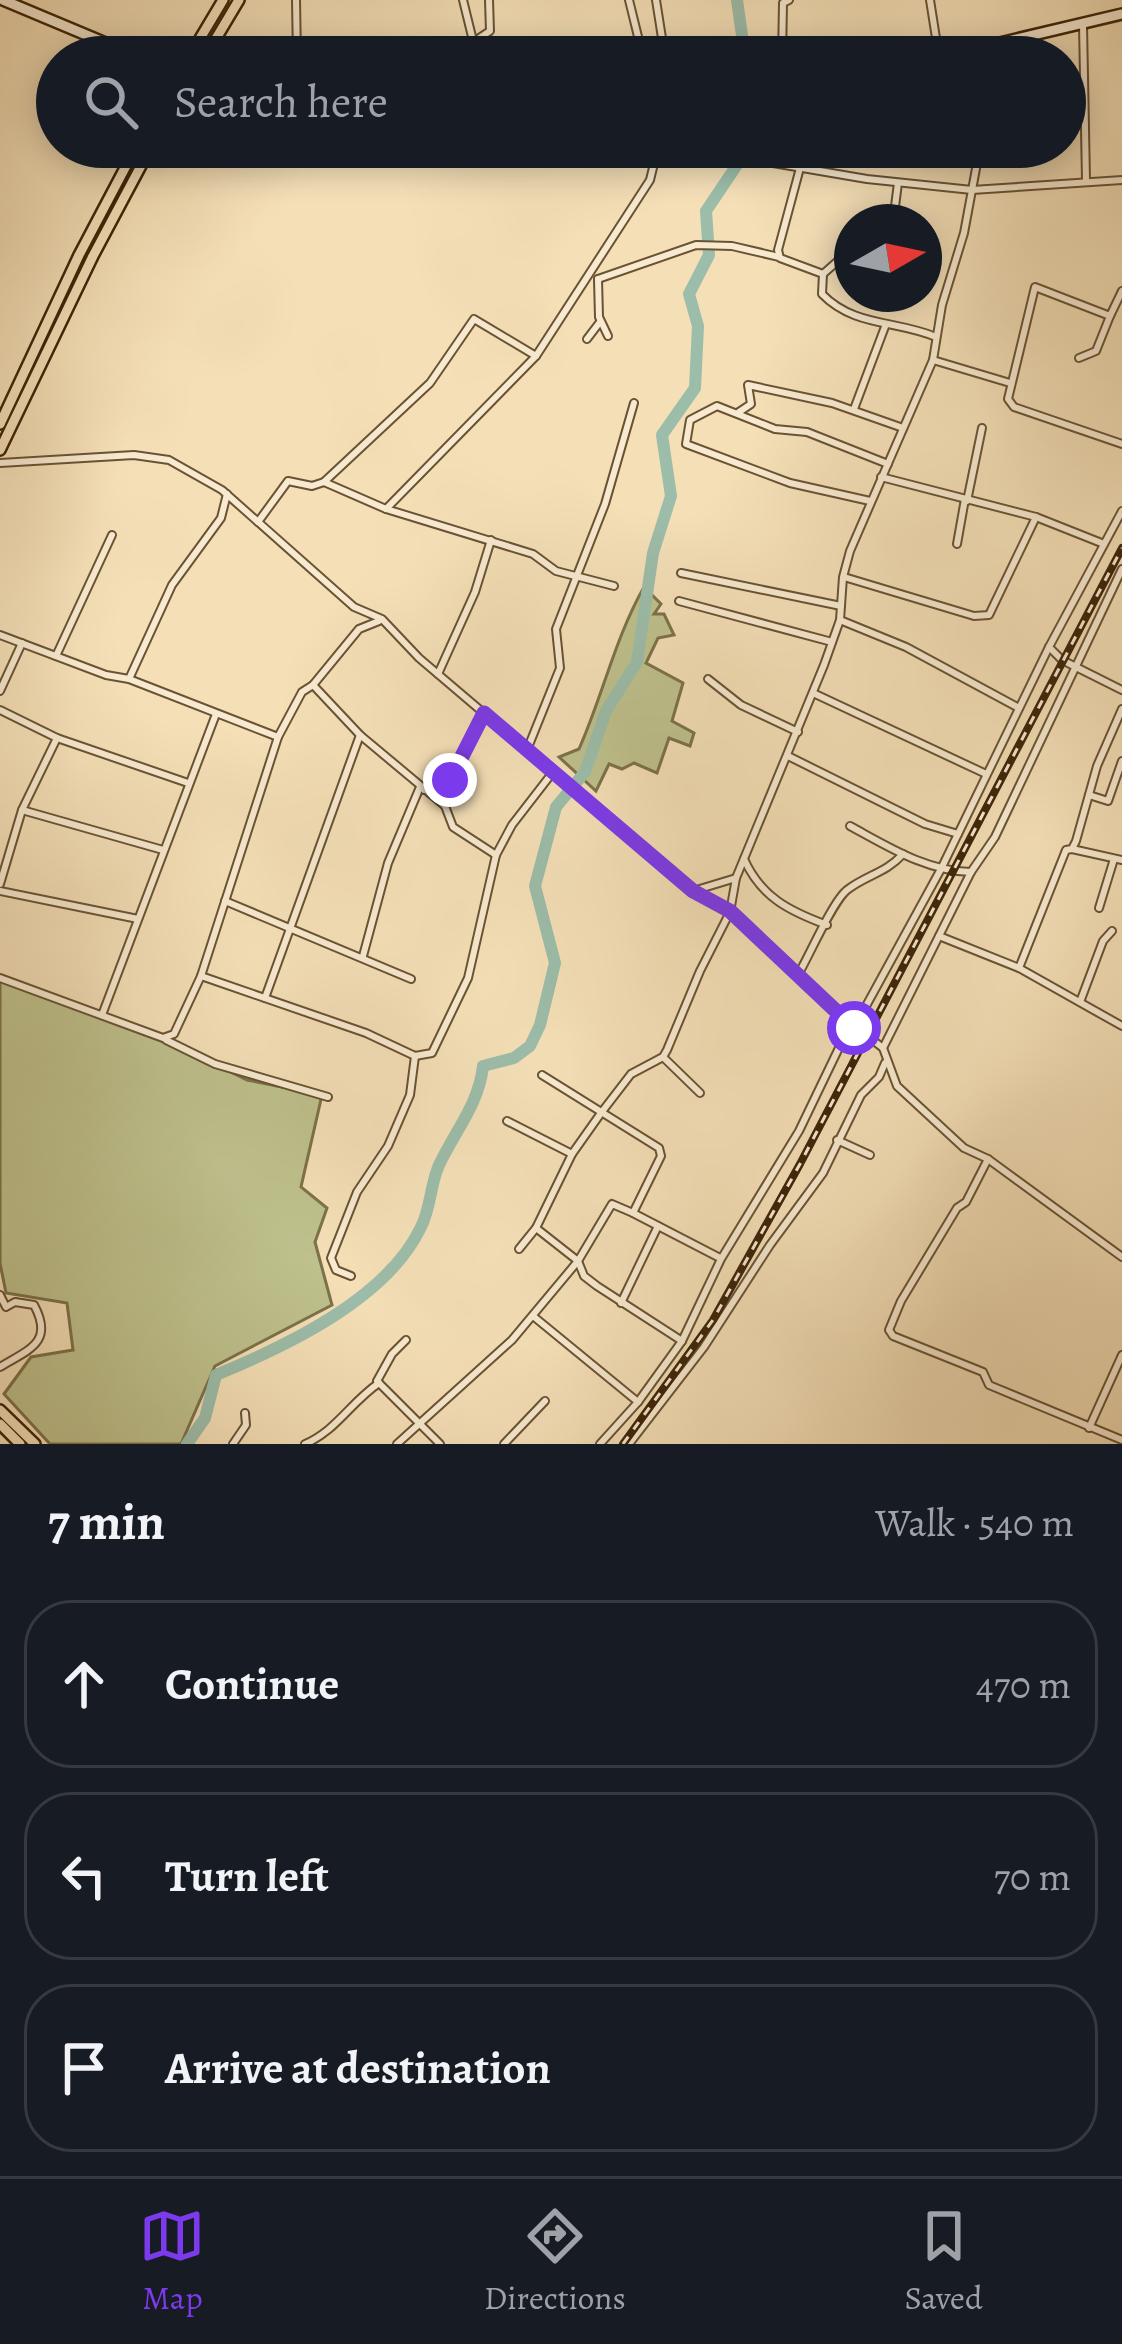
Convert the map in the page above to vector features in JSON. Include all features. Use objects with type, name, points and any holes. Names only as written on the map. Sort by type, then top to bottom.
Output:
[{"type":"main road","points":[[202,36],[223,0]]},
{"type":"main road","points":[[218,36],[239,0]]},
{"type":"main road","points":[[0,424],[125,168]]},
{"type":"main road","points":[[0,450],[140,168]]},
{"type":"main road","points":[[0,1410],[35,1444]]},
{"type":"main road","points":[[0,1424],[20,1444]]},
{"type":"street","points":[[3,0],[89,36]]},
{"type":"street","points":[[296,0],[297,36]]},
{"type":"street","points":[[464,0],[475,36]]},
{"type":"street","points":[[484,36],[490,32],[489,0]]},
{"type":"street","points":[[629,0],[638,36]]},
{"type":"street","points":[[656,0],[661,36]]},
{"type":"street","points":[[782,36],[783,3],[789,0]]},
{"type":"street","points":[[930,0],[936,36]]},
{"type":"street","points":[[1048,36],[1122,14]]},
{"type":"street","points":[[1083,26],[1083,36]]},
{"type":"street","points":[[386,509],[536,356],[594,277],[653,168]]},
{"type":"street","points":[[781,257],[778,250],[800,168],[972,190],[1122,180]]},
{"type":"street","points":[[519,1249],[536,1228],[572,1154],[601,1113],[631,1074],[663,1058],[730,911],[736,878],[840,620],[843,577],[870,501],[932,360],[976,168]]},
{"type":"street","points":[[1086,168],[1086,180]]},
{"type":"street","points":[[895,204],[898,183]]},
{"type":"street","points":[[594,277],[696,245],[732,246],[781,257],[823,274]]},
{"type":"street","points":[[834,264],[823,274],[822,294],[838,310],[908,326],[937,338]]},
{"type":"street","points":[[594,277],[608,336]]},
{"type":"street","points":[[1110,316],[1035,287],[1008,399],[1015,407],[1122,444]]},
{"type":"street","points":[[1079,358],[1096,351],[1122,291]]},
{"type":"street","points":[[258,523],[288,481],[313,486],[324,482],[430,383],[474,319],[536,356]]},
{"type":"street","points":[[587,339],[601,322]]},
{"type":"street","points":[[854,409],[886,324]]},
{"type":"street","points":[[932,360],[1011,383]]},
{"type":"street","points":[[738,414],[751,404],[748,385],[854,409],[903,428]]},
{"type":"street","points":[[527,751],[560,668],[556,629],[605,504],[634,403]]},
{"type":"street","points":[[870,501],[790,482],[686,444],[690,419],[717,406],[775,429],[807,432],[888,464]]},
{"type":"street","points":[[957,544],[982,428]]},
{"type":"street","points":[[0,463],[134,454],[160,458],[200,476],[227,494],[354,607],[382,619],[527,751],[693,891],[730,911],[852,1026],[883,1048]]},
{"type":"street","points":[[880,477],[1036,517],[1104,544]]},
{"type":"street","points":[[324,482],[386,509],[533,554],[556,572],[614,586]]},
{"type":"street","points":[[129,679],[172,585],[221,518],[227,494]]},
{"type":"street","points":[[600,1444],[682,1341],[721,1258],[799,1131],[941,868],[984,773],[1122,511]]},
{"type":"street","points":[[843,577],[974,616],[989,615],[1036,517]]},
{"type":"street","points":[[56,656],[112,536]]},
{"type":"street","points":[[438,674],[491,540]]},
{"type":"street","points":[[1122,568],[995,837],[971,872],[883,1048],[885,1064],[897,1086],[964,1148],[988,1159],[1122,1257]]},
{"type":"street","points":[[681,573],[841,606]]},
{"type":"street","points":[[679,602],[832,641]]},
{"type":"street","points":[[354,607],[359,629]]},
{"type":"street","points":[[163,1038],[179,1028],[201,976],[278,737],[302,692],[359,629],[382,619]]},
{"type":"street","points":[[840,620],[906,647],[1019,708]]},
{"type":"street","points":[[0,635],[278,737]]},
{"type":"street","points":[[0,691],[22,643]]},
{"type":"street","points":[[1049,647],[1122,690]]},
{"type":"street","points":[[708,679],[741,705],[798,732]]},
{"type":"street","points":[[313,685],[360,735],[445,806]]},
{"type":"street","points":[[813,693],[984,773]]},
{"type":"street","points":[[1072,849],[1122,709]]},
{"type":"street","points":[[0,710],[57,738],[188,783]]},
{"type":"street","points":[[102,1015],[216,713]]},
{"type":"street","points":[[484,713],[450,780],[445,806],[453,827],[496,855]]},
{"type":"street","points":[[265,998],[360,735]]},
{"type":"street","points":[[57,738],[22,810],[0,888],[138,919]]},
{"type":"street","points":[[788,756],[925,824],[958,833]]},
{"type":"street","points":[[1088,794],[1108,801],[1122,761]]},
{"type":"street","points":[[201,976],[415,1056],[432,1053],[468,978],[496,855],[512,824],[553,772]]},
{"type":"street","points":[[363,956],[388,863],[422,789],[450,780]]},
{"type":"street","points":[[22,810],[165,851]]},
{"type":"street","points":[[850,826],[903,854],[941,868],[971,872]]},
{"type":"street","points":[[1019,968],[1066,850],[1118,859],[1099,908]]},
{"type":"street","points":[[799,973],[846,891],[885,872],[903,854]]},
{"type":"street","points":[[744,859],[765,894],[792,912],[827,926]]},
{"type":"street","points":[[693,891],[736,878]]},
{"type":"street","points":[[225,902],[411,979]]},
{"type":"street","points":[[1080,1002],[1103,941],[1112,931]]},
{"type":"street","points":[[939,936],[1019,968],[1122,1026]]},
{"type":"street","points":[[0,978],[163,1038],[215,1064],[328,1097]]},
{"type":"street","points":[[351,1276],[336,1270],[331,1258],[357,1192],[388,1146],[410,1095],[415,1056]]},
{"type":"street","points":[[663,1058],[700,1093]]},
{"type":"street","points":[[629,1444],[704,1347],[824,1173],[861,1095],[885,1064]]},
{"type":"street","points":[[542,1075],[661,1152],[633,1213]]},
{"type":"street","points":[[507,1121],[572,1154]]},
{"type":"street","points":[[837,1140],[870,1155]]},
{"type":"street","points":[[988,1159],[966,1202],[956,1208],[901,1301],[889,1330],[893,1336],[983,1372],[989,1385],[1122,1440]]},
{"type":"street","points":[[398,1444],[512,1340],[578,1262],[612,1204],[721,1258]]},
{"type":"street","points":[[621,1303],[658,1226]]},
{"type":"street","points":[[536,1228],[578,1262],[584,1276],[682,1341]]},
{"type":"street","points":[[0,1295],[5,1307],[15,1302],[34,1305],[43,1320],[42,1335],[32,1347],[0,1367]]},
{"type":"street","points":[[533,1316],[638,1402]]},
{"type":"street","points":[[305,1444],[328,1434],[379,1383],[392,1354],[406,1340]]},
{"type":"street","points":[[1089,1428],[1122,1355]]},
{"type":"street","points":[[379,1383],[440,1444]]},
{"type":"street","points":[[504,1444],[545,1401]]},
{"type":"street","points":[[233,1444],[246,1425],[245,1413]]},
{"type":"green space","points":[[644,587],[661,604],[654,614],[664,614],[674,635],[658,638],[646,663],[683,683],[672,721],[694,733],[690,746],[669,738],[657,773],[634,763],[622,769],[609,764],[596,791],[559,757],[579,749]]},
{"type":"green space","points":[[0,981],[163,1038],[247,1080],[322,1095],[301,1187],[327,1208],[315,1242],[332,1305],[215,1366],[181,1444],[50,1444],[4,1394],[31,1357],[73,1350],[67,1303],[6,1293],[0,1263]]},
{"type":"waterway","points":[[737,0],[742,36]]},
{"type":"waterway","points":[[187,1444],[205,1418],[216,1375],[332,1317],[360,1298],[405,1253],[424,1220],[445,1153],[472,1105],[483,1066],[514,1058],[530,1046],[540,1025],[555,963],[535,886],[556,807],[585,772],[606,711],[637,662],[653,553],[671,496],[662,435],[695,388],[698,326],[689,294],[709,255],[706,211],[735,168]]},
{"type":"railway","points":[[623,1444],[713,1320],[800,1164],[1122,548]]},
{"type":"route","points":[[450,780],[484,713],[693,891],[730,911],[854,1028]]}]
